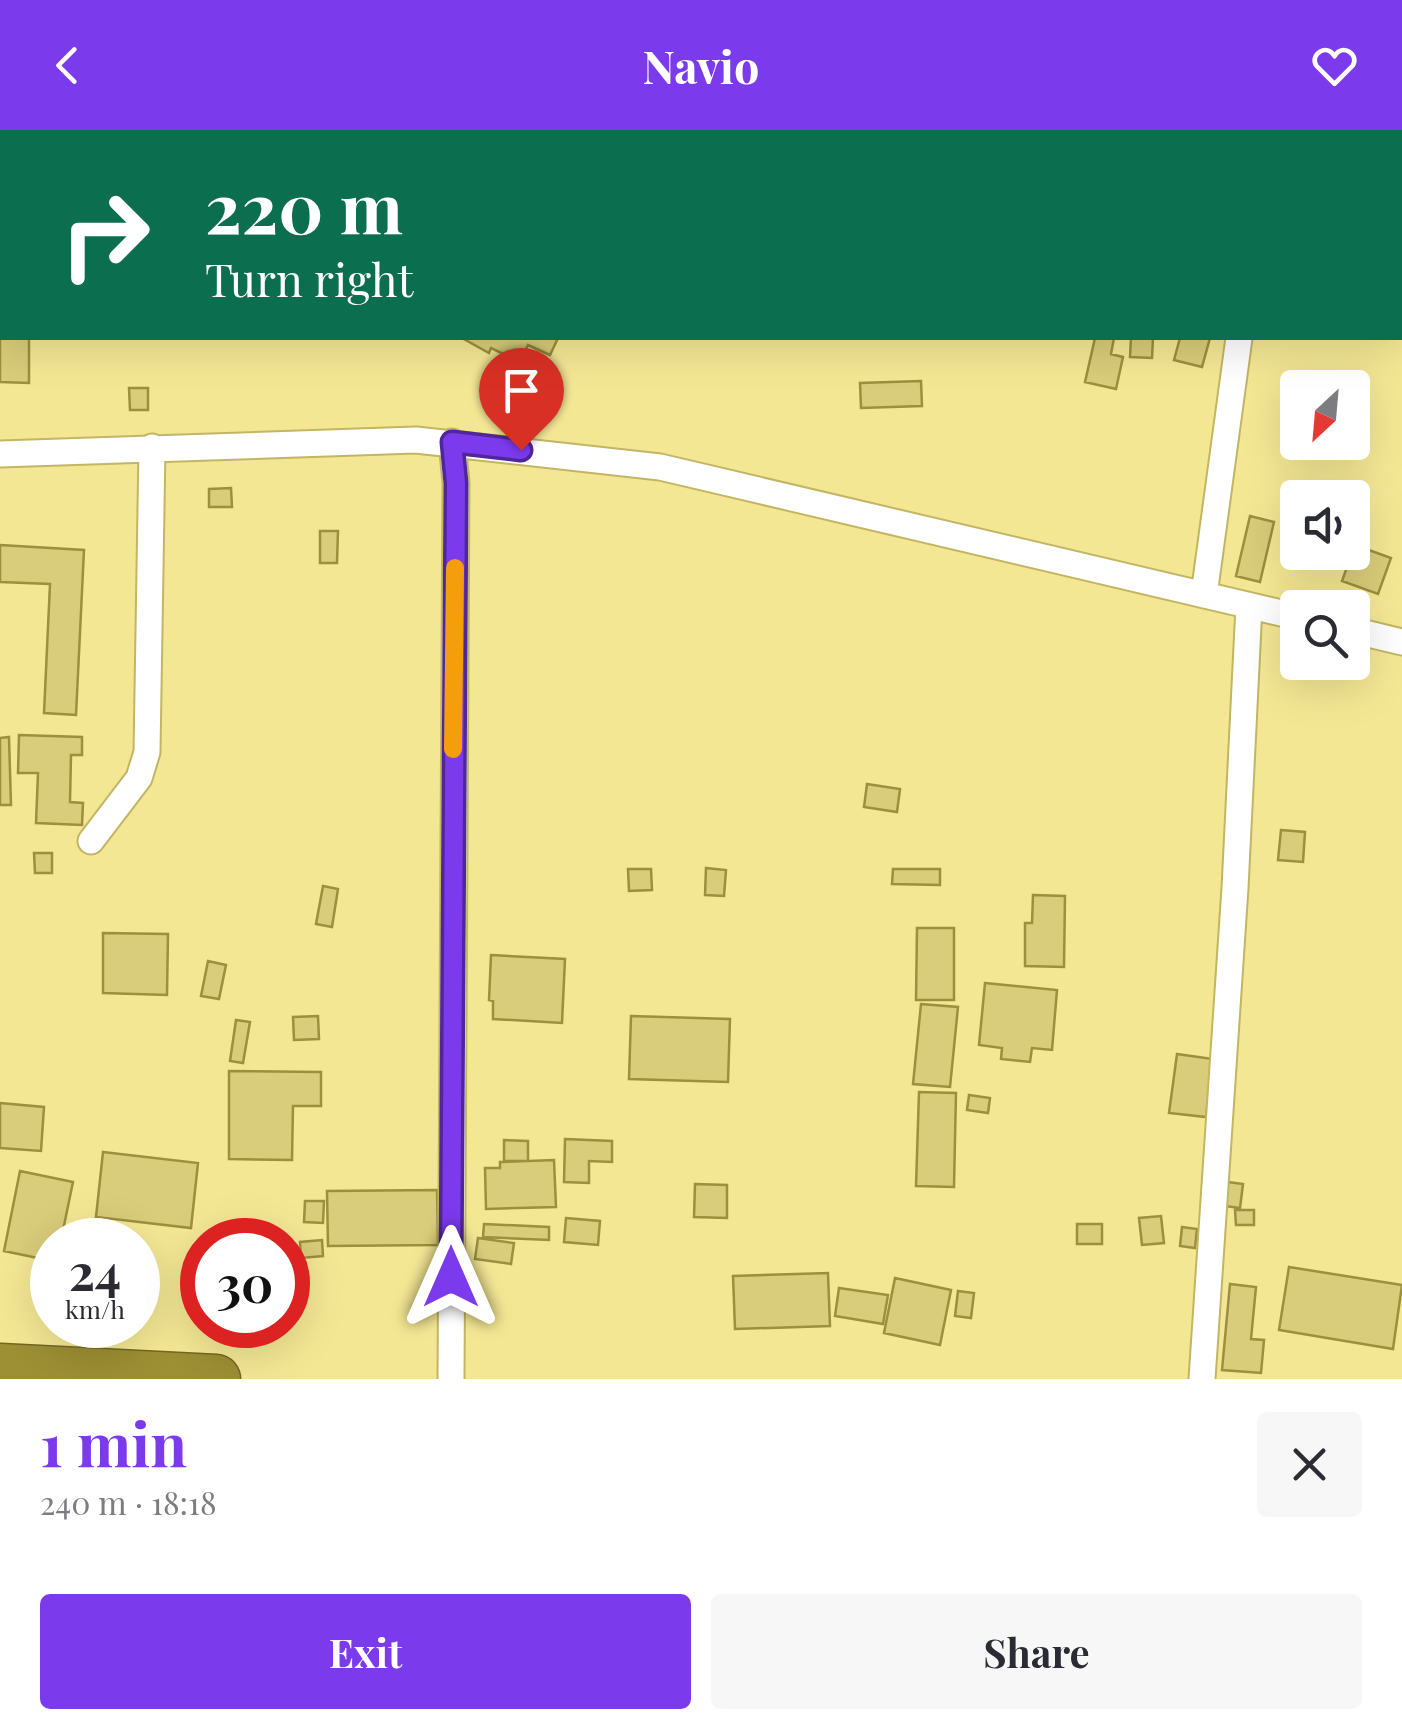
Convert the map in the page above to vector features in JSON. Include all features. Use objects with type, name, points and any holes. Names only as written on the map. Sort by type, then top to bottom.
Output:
[{"type":"highway","points":[[0,1368],[216,1379]]},
{"type":"street","points":[[1204,595],[1239,340]]},
{"type":"street","points":[[451,1379],[456,503],[452,442]]},
{"type":"street","points":[[0,454],[452,442],[660,467],[1280,613]]},
{"type":"street","points":[[90,840],[139,778],[146,752],[152,447]]},
{"type":"street","points":[[1202,1379],[1236,888],[1249,606]]},
{"type":"street","points":[[1370,634],[1402,642]]},
{"type":"building","points":[[0,340],[29,340],[29,383],[0,382]]},
{"type":"building","points":[[466,340],[557,340],[550,355],[528,345],[520,362],[491,348],[489,353]]},
{"type":"building","points":[[1095,340],[1114,340],[1111,354],[1123,357],[1116,389],[1085,382]]},
{"type":"building","points":[[1131,340],[1153,340],[1152,358],[1130,357]]},
{"type":"building","points":[[1179,340],[1209,340],[1202,367],[1174,360]]},
{"type":"building","points":[[921,381],[922,406],[861,408],[860,383]]},
{"type":"building","points":[[129,388],[148,388],[148,410],[130,410]]},
{"type":"building","points":[[231,488],[232,507],[209,507],[209,489]]},
{"type":"building","points":[[1250,516],[1274,522],[1260,582],[1236,576]]},
{"type":"building","points":[[320,531],[338,531],[337,563],[320,563]]},
{"type":"building","points":[[0,545],[84,550],[76,715],[44,713],[50,584],[0,582]]},
{"type":"building","points":[[1370,550],[1391,558],[1378,594],[1342,581],[1346,570],[1370,570]]},
{"type":"building","points":[[19,735],[82,737],[82,755],[71,755],[70,802],[83,803],[82,825],[36,823],[38,773],[18,773]]},
{"type":"building","points":[[9,737],[11,805],[0,805],[0,738]]},
{"type":"building","points":[[867,784],[900,789],[897,812],[864,807]]},
{"type":"building","points":[[1281,830],[1305,832],[1303,862],[1278,860]]},
{"type":"building","points":[[34,853],[52,853],[52,873],[35,873]]},
{"type":"building","points":[[706,868],[726,870],[724,896],[705,895]]},
{"type":"building","points":[[628,869],[651,869],[652,890],[629,891]]},
{"type":"building","points":[[893,869],[940,869],[940,885],[892,884]]},
{"type":"building","points":[[323,886],[338,889],[332,927],[316,924]]},
{"type":"building","points":[[1033,895],[1065,896],[1064,967],[1025,966],[1025,923],[1032,923]]},
{"type":"building","points":[[917,928],[954,928],[954,1000],[916,1000]]},
{"type":"building","points":[[103,933],[168,934],[167,995],[103,993]]},
{"type":"building","points":[[491,955],[565,959],[562,1023],[493,1019],[493,1001],[489,1000]]},
{"type":"building","points":[[208,961],[226,965],[219,999],[201,996]]},
{"type":"building","points":[[985,983],[1057,990],[1052,1050],[1032,1048],[1030,1062],[1001,1059],[1002,1048],[979,1045]]},
{"type":"building","points":[[921,1004],[958,1007],[950,1087],[913,1084]]},
{"type":"building","points":[[318,1016],[319,1039],[294,1040],[293,1017]]},
{"type":"building","points":[[631,1016],[730,1019],[728,1082],[629,1079]]},
{"type":"building","points":[[236,1020],[250,1022],[243,1063],[230,1061]]},
{"type":"building","points":[[1177,1054],[1213,1059],[1206,1117],[1169,1113]]},
{"type":"building","points":[[229,1071],[321,1072],[321,1106],[293,1106],[292,1160],[229,1159]]},
{"type":"building","points":[[919,1092],[956,1093],[954,1187],[916,1186]]},
{"type":"building","points":[[969,1095],[990,1098],[988,1113],[967,1110]]},
{"type":"building","points":[[0,1103],[44,1107],[41,1151],[0,1148]]},
{"type":"building","points":[[565,1139],[612,1141],[612,1162],[589,1161],[589,1183],[564,1182]]},
{"type":"building","points":[[504,1140],[528,1141],[528,1161],[504,1161]]},
{"type":"building","points":[[103,1152],[198,1163],[192,1218],[180,1218],[180,1227],[160,1224],[160,1218],[96,1217]]},
{"type":"building","points":[[554,1160],[556,1207],[486,1209],[485,1168],[500,1168],[500,1162]]},
{"type":"building","points":[[20,1171],[73,1182],[66,1218],[30,1218],[30,1256],[4,1251]]},
{"type":"building","points":[[1228,1182],[1243,1184],[1240,1208],[1225,1206]]},
{"type":"building","points":[[695,1184],[727,1185],[727,1218],[694,1217]]},
{"type":"building","points":[[437,1190],[438,1245],[328,1246],[327,1191]]},
{"type":"building","points":[[305,1201],[324,1201],[323,1223],[304,1218]]},
{"type":"building","points":[[1235,1210],[1254,1210],[1254,1225],[1236,1225]]},
{"type":"building","points":[[1161,1216],[1164,1243],[1142,1245],[1139,1218]]},
{"type":"building","points":[[566,1218],[600,1221],[598,1245],[564,1242]]},
{"type":"building","points":[[484,1224],[549,1227],[549,1240],[483,1237]]},
{"type":"building","points":[[1077,1224],[1102,1224],[1102,1244],[1077,1244]]},
{"type":"building","points":[[1182,1227],[1197,1229],[1195,1248],[1180,1246]]},
{"type":"building","points":[[478,1238],[514,1243],[511,1264],[475,1259]]},
{"type":"building","points":[[322,1240],[323,1256],[310,1257],[310,1241]]},
{"type":"building","points":[[1289,1267],[1402,1285],[1393,1349],[1279,1330]]},
{"type":"building","points":[[828,1273],[830,1326],[735,1329],[733,1276]]},
{"type":"building","points":[[895,1278],[951,1290],[940,1345],[884,1333]]},
{"type":"building","points":[[1230,1284],[1256,1287],[1251,1339],[1264,1340],[1261,1373],[1222,1370]]},
{"type":"building","points":[[839,1288],[888,1295],[883,1324],[835,1316]]},
{"type":"building","points":[[958,1291],[974,1293],[971,1318],[955,1316]]},
{"type":"slow traffic","points":[[453,749],[455,568]]},
{"type":"route","points":[[451,1277],[456,483],[452,442],[521,450]]}]
